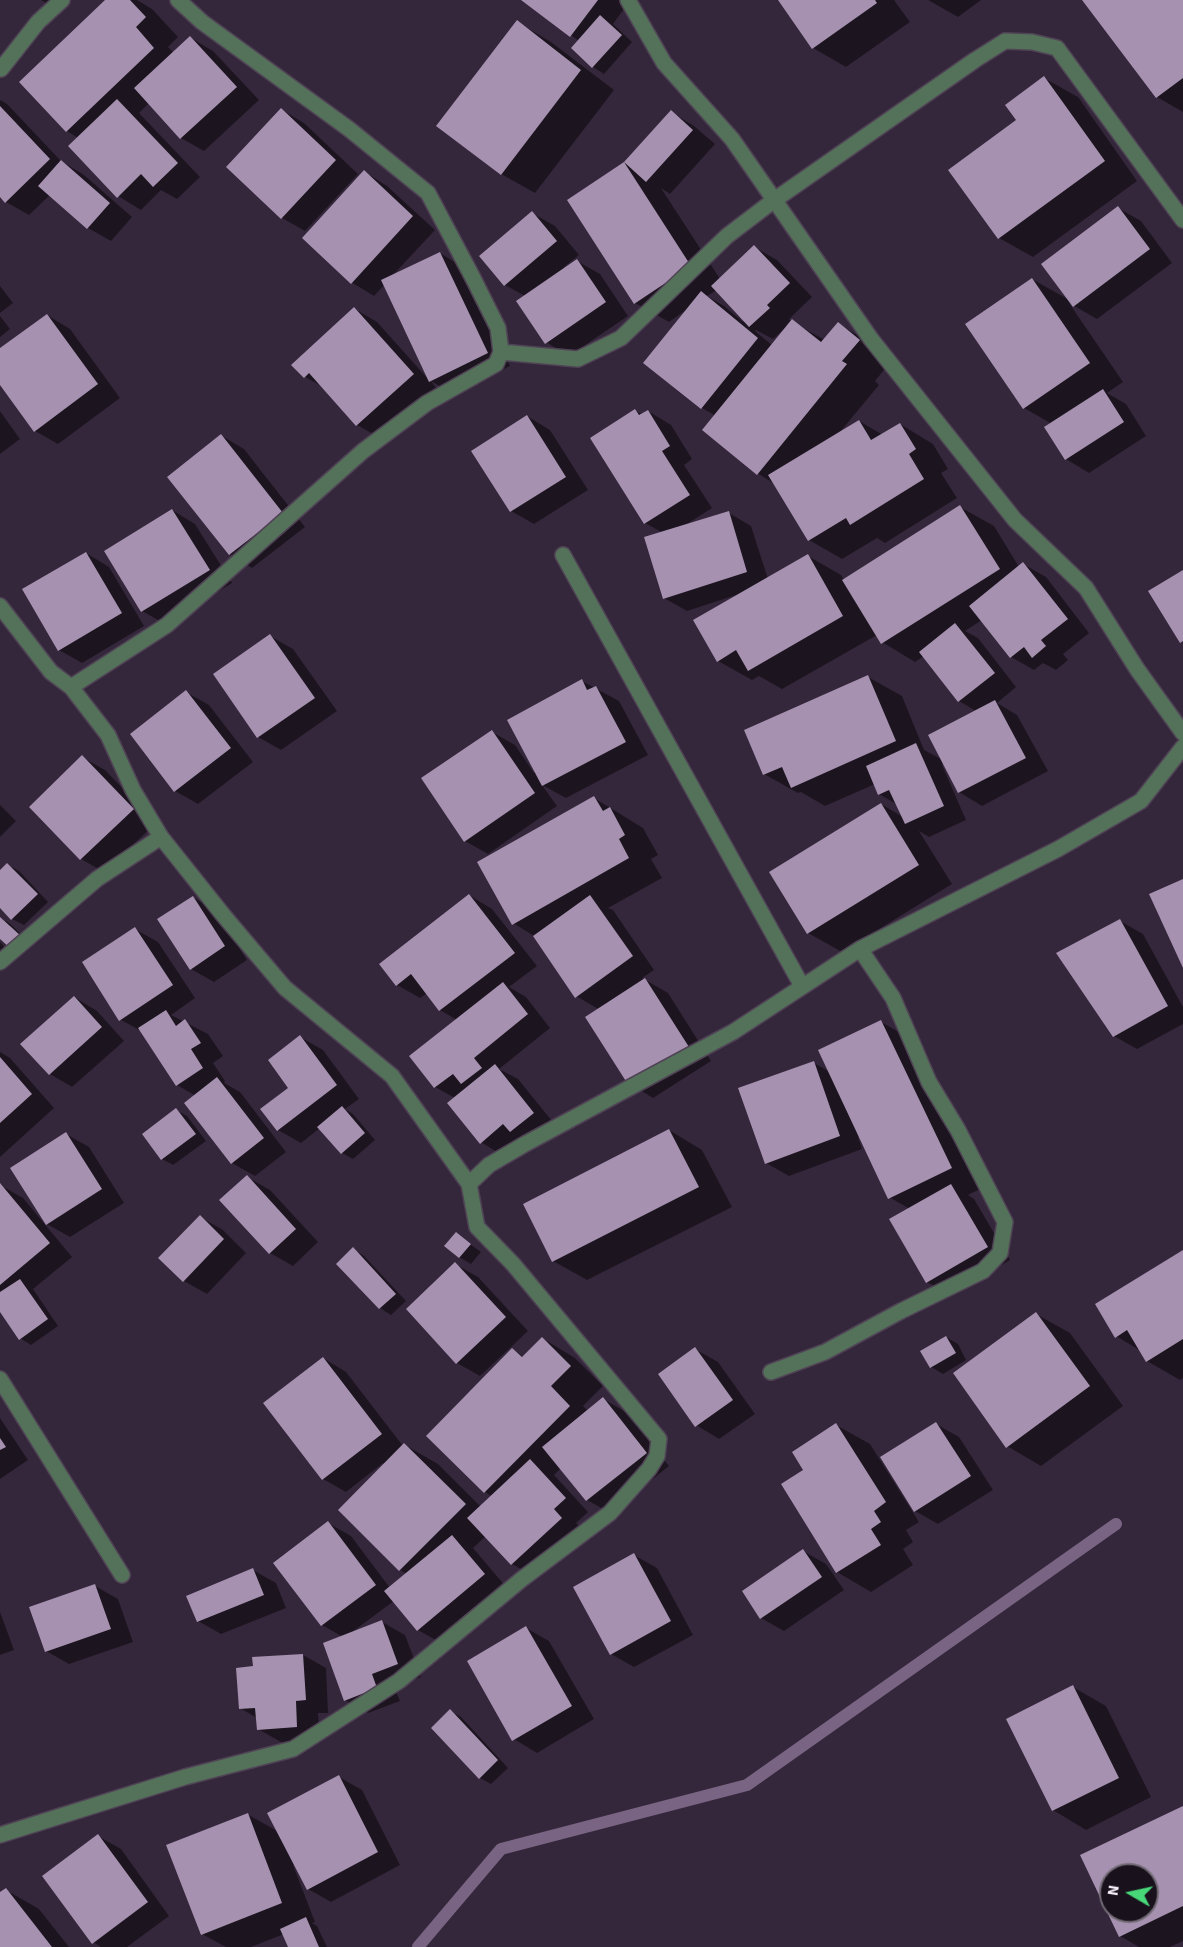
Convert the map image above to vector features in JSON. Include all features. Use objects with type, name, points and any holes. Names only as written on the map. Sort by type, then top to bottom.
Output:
[{"type":"street","points":[[1,69],[38,22],[62,0]]},
{"type":"street","points":[[71,687],[167,625],[363,451],[427,403],[496,364],[501,352],[498,328],[428,193],[350,129],[202,22],[178,0]]},
{"type":"street","points":[[628,0],[664,63],[732,139],[871,339],[1015,520],[1086,588],[1137,669],[1183,733]]},
{"type":"street","points":[[501,352],[578,359],[621,338],[726,236],[1005,41],[1032,42],[1057,48],[1183,220]]},
{"type":"street","points":[[563,555],[802,986]]},
{"type":"street","points":[[0,606],[51,672],[71,687],[108,735],[133,790],[161,837],[285,988],[392,1076],[469,1184],[477,1227],[513,1264],[658,1439],[657,1456],[649,1469],[610,1513],[522,1579],[399,1681],[293,1749],[185,1777],[0,1835]]},
{"type":"street","points":[[469,1184],[489,1165],[733,1032],[860,949],[1058,849],[1141,801],[1183,747]]},
{"type":"street","points":[[0,962],[97,879],[161,837]]},
{"type":"street","points":[[771,1372],[825,1353],[901,1311],[983,1271],[1000,1253],[1005,1222],[958,1130],[929,1082],[893,998],[860,949]]},
{"type":"street","points":[[0,1379],[122,1575]]},
{"type":"building","points":[[105,0],[130,0],[146,17],[136,27],[154,48],[66,132],[19,82]]},
{"type":"building","points":[[521,0],[598,0],[570,37]]},
{"type":"building","points":[[778,0],[875,0],[877,3],[812,49]]},
{"type":"building","points":[[1082,0],[1183,0],[1183,78],[1156,98]]},
{"type":"building","points":[[600,15],[622,35],[592,68],[571,48]]},
{"type":"building","points":[[517,20],[581,70],[501,175],[436,126]]},
{"type":"building","points":[[190,36],[237,87],[180,139],[134,88]]},
{"type":"building","points":[[1044,76],[1105,161],[998,239],[948,170],[1016,120],[1005,105]]},
{"type":"building","points":[[117,99],[178,163],[153,187],[141,174],[117,198],[68,146]]},
{"type":"building","points":[[0,106],[50,159],[5,203],[0,197]]},
{"type":"building","points":[[281,108],[336,160],[281,219],[226,167]]},
{"type":"building","points":[[671,110],[693,130],[646,182],[624,162]]},
{"type":"building","points":[[61,160],[110,203],[87,229],[38,186]]},
{"type":"building","points":[[624,162],[691,266],[634,304],[567,200]]},
{"type":"building","points":[[364,170],[413,216],[351,284],[302,238]]},
{"type":"building","points":[[1118,206],[1150,249],[1073,307],[1041,264]]},
{"type":"building","points":[[532,211],[557,241],[504,286],[479,256]]},
{"type":"building","points":[[754,245],[790,283],[767,305],[770,308],[749,327],[711,286]]},
{"type":"building","points":[[440,252],[488,353],[429,382],[381,280]]},
{"type":"building","points":[[577,259],[606,302],[545,344],[516,301]]},
{"type":"building","points":[[1032,278],[1090,363],[1023,409],[965,324]]},
{"type":"building","points":[[701,291],[758,338],[701,409],[643,363]]},
{"type":"building","points":[[354,307],[414,374],[356,426],[309,373],[304,378],[291,365]]},
{"type":"building","points":[[47,314],[98,384],[34,432],[0,385],[0,348]]},
{"type":"building","points":[[792,319],[821,342],[838,322],[860,340],[842,361],[847,364],[757,475],[702,430]]},
{"type":"building","points":[[1103,389],[1124,422],[1065,460],[1044,427]]},
{"type":"building","points":[[635,409],[639,415],[648,410],[670,446],[662,451],[690,495],[644,524],[590,438]]},
{"type":"building","points":[[527,415],[566,477],[510,512],[471,451]]},
{"type":"building","points":[[859,420],[871,440],[900,423],[916,449],[909,454],[924,479],[850,525],[846,518],[808,541],[768,475]]},
{"type":"building","points":[[221,434],[283,513],[229,555],[167,477]]},
{"type":"building","points":[[960,505],[1000,569],[881,644],[842,580]]},
{"type":"building","points":[[172,509],[210,570],[141,612],[104,551]]},
{"type":"building","points":[[729,511],[747,572],[663,599],[644,537]]},
{"type":"building","points":[[86,552],[122,613],[58,651],[22,589]]},
{"type":"building","points":[[808,554],[843,616],[748,671],[736,650],[717,662],[693,620]]},
{"type":"building","points":[[1023,562],[1068,619],[1041,640],[1046,646],[1032,658],[1024,647],[1010,658],[969,606]]},
{"type":"building","points":[[1183,570],[1183,641],[1180,643],[1148,591]]},
{"type":"building","points":[[955,623],[995,673],[958,702],[919,652]]},
{"type":"building","points":[[270,634],[315,698],[257,738],[213,674]]},
{"type":"building","points":[[868,675],[896,741],[791,788],[782,767],[763,775],[744,730]]},
{"type":"building","points":[[582,679],[587,690],[596,686],[626,742],[542,786],[507,720]]},
{"type":"building","points":[[186,690],[231,748],[174,792],[130,734]]},
{"type":"building","points":[[995,700],[1026,758],[958,793],[928,735]]},
{"type":"building","points":[[492,730],[535,793],[464,842],[421,778]]},
{"type":"building","points":[[916,743],[944,806],[905,824],[889,790],[878,795],[866,766]]},
{"type":"building","points":[[82,755],[134,809],[80,860],[29,807]]},
{"type":"building","points":[[594,796],[603,811],[610,807],[625,835],[619,839],[629,858],[512,925],[477,862]]},
{"type":"building","points":[[881,803],[919,865],[807,934],[769,872]]},
{"type":"building","points":[[7,863],[38,894],[11,920],[0,908],[0,870]]},
{"type":"building","points":[[1183,879],[1183,968],[1149,894]]},
{"type":"building","points":[[469,894],[515,953],[439,1011],[411,974],[396,986],[379,964]]},
{"type":"building","points":[[590,895],[633,956],[575,998],[533,936]]},
{"type":"building","points":[[193,896],[225,946],[190,970],[157,919]]},
{"type":"building","points":[[0,917],[21,936],[10,948],[0,939]]},
{"type":"building","points":[[1120,919],[1168,1006],[1113,1037],[1056,953]]},
{"type":"building","points":[[135,927],[173,985],[119,1021],[82,962]]},
{"type":"building","points":[[645,978],[689,1047],[629,1086],[585,1017]]},
{"type":"building","points":[[503,982],[528,1014],[474,1058],[482,1068],[461,1084],[453,1074],[434,1088],[409,1056]]},
{"type":"building","points":[[74,996],[102,1027],[49,1075],[20,1044]]},
{"type":"building","points":[[166,1010],[176,1026],[185,1019],[201,1043],[191,1049],[203,1068],[176,1086],[138,1028]]},
{"type":"building","points":[[881,1020],[952,1168],[888,1199],[818,1050]]},
{"type":"building","points":[[300,1035],[337,1085],[277,1131],[260,1109],[288,1088],[268,1060]]},
{"type":"building","points":[[0,1057],[32,1094],[0,1123]]},
{"type":"building","points":[[814,1061],[840,1136],[765,1164],[738,1088]]},
{"type":"building","points":[[495,1064],[534,1113],[510,1132],[503,1124],[480,1144],[447,1103]]},
{"type":"building","points":[[217,1077],[264,1138],[231,1164],[184,1103]]},
{"type":"building","points":[[342,1106],[365,1133],[341,1154],[317,1127]]},
{"type":"building","points":[[176,1108],[196,1134],[161,1160],[142,1134]]},
{"type":"building","points":[[669,1129],[699,1187],[552,1262],[523,1204]]},
{"type":"building","points":[[66,1132],[102,1189],[46,1225],[10,1168]]},
{"type":"building","points":[[247,1175],[296,1229],[269,1254],[219,1200]]},
{"type":"building","points":[[0,1183],[50,1243],[0,1285]]},
{"type":"building","points":[[951,1184],[988,1247],[926,1283],[889,1219]]},
{"type":"building","points":[[200,1215],[224,1239],[183,1282],[158,1258]]},
{"type":"building","points":[[456,1232],[471,1244],[459,1258],[444,1246]]},
{"type":"building","points":[[353,1247],[396,1294],[379,1309],[336,1264]]},
{"type":"building","points":[[1183,1250],[1183,1339],[1146,1362],[1127,1330],[1115,1338],[1095,1304]]},
{"type":"building","points":[[455,1262],[506,1317],[456,1364],[406,1309]]},
{"type":"building","points":[[20,1279],[48,1319],[19,1340],[0,1312],[0,1292]]},
{"type":"building","points":[[1036,1312],[1090,1386],[1006,1448],[953,1373]]},
{"type":"building","points":[[946,1336],[956,1353],[930,1368],[920,1351]]},
{"type":"building","points":[[542,1337],[571,1366],[551,1386],[570,1406],[484,1493],[426,1436],[512,1348],[522,1357]]},
{"type":"building","points":[[695,1347],[733,1400],[695,1427],[658,1374]]},
{"type":"building","points":[[323,1357],[382,1434],[322,1480],[263,1403]]},
{"type":"building","points":[[603,1397],[647,1453],[586,1501],[542,1447]]},
{"type":"building","points":[[936,1422],[971,1476],[914,1512],[880,1457]]},
{"type":"building","points":[[836,1423],[886,1502],[874,1511],[881,1522],[871,1529],[881,1545],[836,1573],[781,1484],[803,1470],[792,1452]]},
{"type":"building","points":[[0,1438],[6,1447],[0,1450]]},
{"type":"building","points":[[404,1443],[466,1504],[399,1571],[338,1510]]},
{"type":"building","points":[[530,1459],[566,1498],[554,1509],[562,1518],[511,1565],[467,1518]]},
{"type":"building","points":[[328,1521],[376,1585],[321,1626],[273,1563]]},
{"type":"building","points":[[452,1535],[485,1574],[417,1631],[384,1591]]},
{"type":"building","points":[[803,1549],[822,1577],[760,1619],[742,1591]]},
{"type":"building","points":[[634,1553],[671,1621],[610,1655],[573,1587]]},
{"type":"building","points":[[253,1568],[264,1595],[197,1622],[186,1596]]},
{"type":"building","points":[[95,1584],[111,1629],[45,1652],[29,1607]]},
{"type":"building","points":[[382,1620],[398,1664],[372,1674],[377,1688],[344,1701],[323,1643]]},
{"type":"building","points":[[526,1626],[572,1706],[512,1741],[467,1661]]},
{"type":"building","points":[[303,1654],[306,1700],[296,1701],[297,1727],[257,1730],[255,1708],[239,1709],[236,1668],[253,1666],[252,1657]]},
{"type":"building","points":[[1073,1685],[1119,1778],[1052,1811],[1006,1719]]},
{"type":"building","points":[[450,1709],[498,1760],[479,1779],[431,1728]]},
{"type":"building","points":[[339,1775],[378,1852],[307,1890],[267,1813]]},
{"type":"building","points":[[1183,1806],[1183,1906],[1159,1918],[1159,1863],[1099,1863],[1099,1895],[1080,1855]]},
{"type":"building","points":[[248,1813],[282,1903],[201,1935],[166,1845]]},
{"type":"building","points":[[98,1834],[148,1902],[92,1944],[42,1876]]},
{"type":"building","points":[[6,1888],[52,1947],[0,1947],[0,1892]]},
{"type":"building","points":[[306,1917],[319,1947],[288,1947],[280,1929]]},
{"type":"building","points":[[1112,1923],[1148,1923],[1119,1937]]},
{"type":"waterway","points":[[418,1947],[501,1849],[747,1785],[1116,1524]]}]
